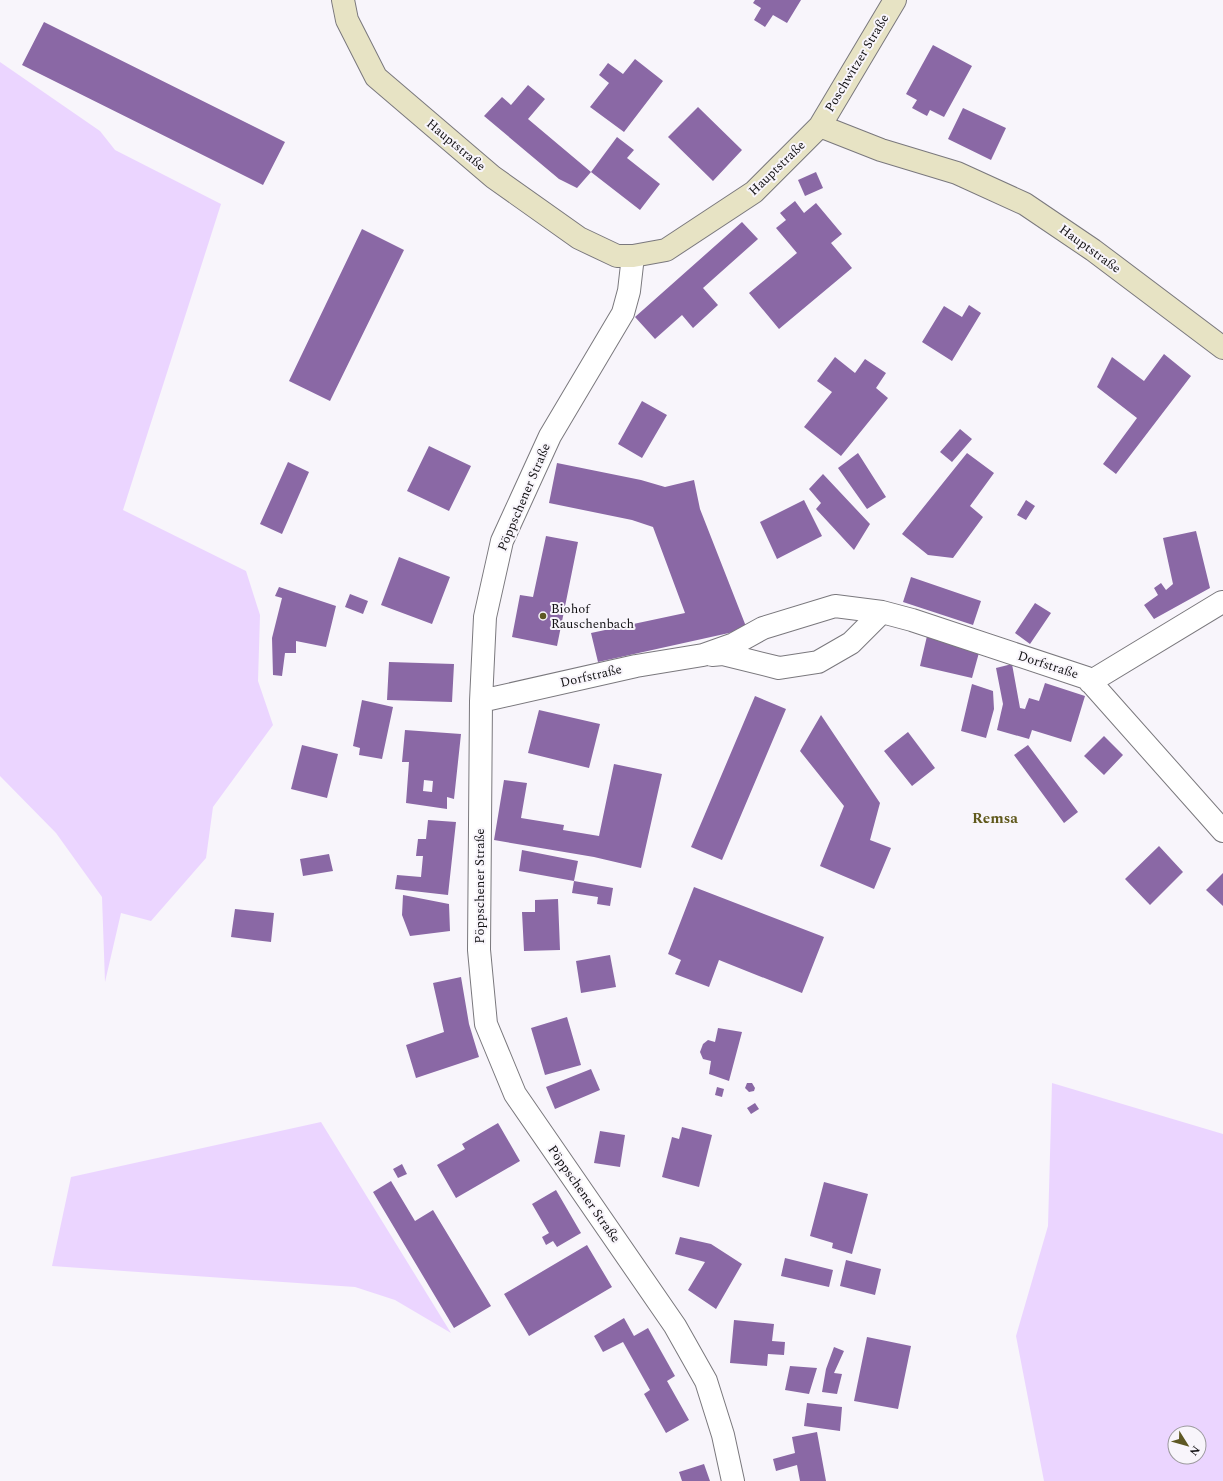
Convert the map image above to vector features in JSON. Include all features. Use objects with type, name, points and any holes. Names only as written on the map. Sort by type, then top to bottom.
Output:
[{"type":"street","name":"Hauptstraße","points":[[343,0],[347,20],[376,77],[493,177],[579,238],[617,256],[633,256],[666,250],[754,192],[820,126],[881,150],[957,173],[1025,204],[1093,250],[1223,348]]},
{"type":"street","name":"Poschwitzer Straße","points":[[820,126],[895,0]]},
{"type":"street","name":"Pöppschener Straße","points":[[633,256],[629,291],[622,313],[550,436],[502,541],[485,617],[481,701],[479,950],[486,1024],[515,1094],[675,1326],[706,1381],[723,1435],[733,1481]]},
{"type":"street","points":[[1090,682],[1222,602]]},
{"type":"street","name":"Dorfstraße","points":[[703,655],[734,644],[763,628],[835,606],[882,612],[912,620],[1087,678],[1223,831]]},
{"type":"street","name":"Dorfstraße","points":[[481,701],[636,666],[703,655],[723,654],[779,668],[818,662],[851,643],[882,612]]},
{"type":"shaded area","points":[[0,62],[100,131],[115,150],[221,204],[123,510],[246,571],[260,615],[258,681],[273,725],[213,807],[206,858],[151,921],[121,913],[105,982],[102,897],[56,833],[0,776]]},
{"type":"shaded area","points":[[1052,1083],[1223,1134],[1223,1481],[1044,1481],[1016,1336],[1048,1226]]},
{"type":"shaded area","points":[[321,1122],[451,1333],[395,1300],[355,1287],[52,1266],[71,1177]]},
{"type":"building","points":[[755,0],[801,0],[787,23],[773,15],[765,27],[754,20],[761,8],[753,3]]},
{"type":"building","points":[[44,22],[285,142],[263,185],[22,65]]},
{"type":"building","points":[[933,45],[972,66],[944,117],[930,110],[927,116],[912,108],[917,100],[906,94]]},
{"type":"building","points":[[635,59],[663,81],[624,132],[590,107],[609,83],[599,75],[608,63],[623,74]]},
{"type":"building","points":[[528,85],[545,99],[528,119],[591,172],[577,188],[559,179],[484,116],[502,97],[511,105]]},
{"type":"building","points":[[698,107],[742,150],[713,181],[668,137]]},
{"type":"building","points":[[963,108],[1006,128],[991,160],[948,139]]},
{"type":"building","points":[[617,137],[634,150],[627,158],[660,184],[640,210],[591,172]]},
{"type":"building","points":[[816,172],[823,188],[805,196],[798,180]]},
{"type":"building","points":[[795,201],[804,213],[816,203],[842,234],[831,243],[852,268],[779,329],[749,293],[797,253],[776,228],[786,220],[780,213]]},
{"type":"building","points":[[742,222],[758,239],[703,288],[718,305],[693,328],[682,315],[655,339],[635,317]]},
{"type":"building","points":[[362,229],[404,250],[330,401],[289,381]]},
{"type":"building","points":[[969,305],[981,313],[952,361],[922,342],[944,306],[962,317]]},
{"type":"building","points":[[1164,354],[1191,376],[1116,474],[1103,464],[1137,418],[1097,387],[1112,357],[1144,381]]},
{"type":"building","points":[[835,357],[855,373],[865,359],[886,373],[876,388],[888,398],[841,456],[804,427],[832,392],[817,381]]},
{"type":"building","points":[[642,401],[667,415],[642,458],[618,444]]},
{"type":"building","points":[[960,429],[972,439],[952,462],[940,452]]},
{"type":"building","points":[[429,446],[471,466],[449,511],[407,491]]},
{"type":"building","points":[[858,453],[886,497],[867,509],[838,468]]},
{"type":"building","points":[[967,453],[994,473],[970,506],[983,517],[953,558],[928,555],[902,534]]},
{"type":"building","points":[[288,462],[309,472],[282,534],[260,524]]},
{"type":"building","points":[[557,463],[641,480],[665,487],[694,480],[700,509],[747,629],[598,662],[591,633],[685,613],[653,527],[632,520],[549,503]]},
{"type":"building","points":[[823,474],[870,524],[854,550],[816,509],[821,503],[809,489]]},
{"type":"building","points":[[804,500],[822,536],[777,559],[760,522]]},
{"type":"building","points":[[1026,500],[1035,506],[1026,520],[1017,515]]},
{"type":"building","points":[[1196,531],[1210,588],[1154,619],[1144,605],[1158,595],[1154,588],[1161,583],[1166,590],[1173,584],[1163,538]]},
{"type":"building","points":[[546,536],[578,542],[557,646],[512,637],[520,595],[533,597]]},
{"type":"building","points":[[399,557],[450,577],[432,624],[381,605]]},
{"type":"building","points":[[911,577],[981,601],[973,625],[903,602]]},
{"type":"building","points":[[279,587],[336,606],[326,647],[296,641],[296,653],[285,653],[282,676],[273,675],[272,638],[282,598],[275,596]]},
{"type":"building","points":[[350,594],[368,601],[363,614],[345,607]]},
{"type":"building","points":[[1035,603],[1051,613],[1030,644],[1015,633]]},
{"type":"building","points":[[927,636],[980,649],[972,678],[920,666]]},
{"type":"building","points":[[389,662],[454,664],[452,702],[387,700]]},
{"type":"building","points":[[1012,664],[1020,708],[1025,709],[1029,698],[1039,701],[1045,683],[1085,696],[1071,742],[1032,730],[1029,739],[997,730],[1003,704],[996,668]]},
{"type":"building","points":[[972,684],[993,691],[994,709],[986,738],[961,731]]},
{"type":"building","points":[[755,696],[786,709],[722,860],[691,847]]},
{"type":"building","points":[[362,700],[393,707],[382,759],[359,755],[360,748],[353,746]]},
{"type":"building","points":[[539,710],[600,724],[589,768],[528,753]]},
{"type":"building","points":[[821,715],[880,803],[870,840],[891,848],[874,889],[820,866],[844,806],[800,751]]},
{"type":"building","points":[[405,730],[461,734],[454,799],[447,797],[447,809],[406,803],[409,762],[402,762]],"holes":[[[424,780],[433,781],[432,792],[423,791]]]},
{"type":"building","points":[[908,732],[935,768],[912,786],[884,751]]},
{"type":"building","points":[[1104,736],[1123,755],[1104,775],[1084,756]]},
{"type":"building","points":[[302,745],[338,754],[327,798],[291,789]]},
{"type":"building","points":[[1028,745],[1078,812],[1064,823],[1014,755]]},
{"type":"building","points":[[614,764],[662,774],[641,868],[594,857],[494,840],[504,780],[527,783],[521,818],[564,825],[563,830],[599,836]]},
{"type":"building","points":[[428,820],[456,822],[448,895],[395,889],[397,875],[421,877],[423,856],[416,856],[418,839],[426,839]]},
{"type":"building","points":[[1159,846],[1183,872],[1150,905],[1125,879]]},
{"type":"building","points":[[522,850],[578,861],[574,881],[519,871]]},
{"type":"building","points":[[329,854],[333,871],[303,876],[300,859]]},
{"type":"building","points":[[1223,873],[1223,906],[1206,890]]},
{"type":"building","points":[[574,881],[613,888],[610,906],[597,904],[598,897],[572,893]]},
{"type":"building","points":[[694,887],[824,937],[802,993],[719,960],[709,987],[675,974],[681,960],[668,954]]},
{"type":"building","points":[[403,895],[449,904],[450,931],[410,936],[402,915]]},
{"type":"building","points":[[558,899],[560,950],[524,951],[522,912],[535,912],[535,900]]},
{"type":"building","points":[[235,909],[274,913],[271,942],[231,937]]},
{"type":"building","points":[[610,955],[616,987],[581,993],[576,961]]},
{"type":"building","points":[[461,977],[469,1024],[479,1057],[416,1078],[406,1045],[444,1032],[433,983]]},
{"type":"building","points":[[567,1017],[581,1065],[545,1075],[531,1028]]},
{"type":"building","points":[[718,1028],[742,1032],[729,1081],[709,1074],[711,1061],[703,1059],[700,1052],[703,1044],[708,1040],[715,1042]]},
{"type":"building","points":[[591,1069],[600,1090],[555,1109],[546,1087]]},
{"type":"building","points":[[747,1083],[752,1083],[755,1088],[754,1091],[749,1092],[745,1088]]},
{"type":"building","points":[[717,1087],[724,1089],[722,1097],[715,1095]]},
{"type":"building","points":[[755,1103],[759,1109],[751,1114],[747,1108]]},
{"type":"building","points":[[498,1123],[520,1161],[456,1198],[437,1165],[465,1149],[462,1144]]},
{"type":"building","points":[[682,1127],[712,1135],[699,1187],[662,1177],[672,1137],[679,1139]]},
{"type":"building","points":[[600,1131],[625,1135],[620,1167],[594,1163]]},
{"type":"building","points":[[402,1164],[407,1174],[398,1178],[393,1169]]},
{"type":"building","points":[[391,1181],[415,1221],[433,1210],[491,1306],[454,1328],[373,1192]]},
{"type":"building","points":[[824,1182],[868,1194],[852,1254],[832,1248],[833,1243],[810,1236]]},
{"type":"building","points":[[556,1190],[581,1233],[557,1247],[553,1241],[546,1245],[542,1237],[549,1233],[532,1204]]},
{"type":"building","points":[[680,1237],[711,1244],[742,1264],[716,1309],[688,1290],[705,1262],[675,1254]]},
{"type":"building","points":[[587,1245],[612,1287],[529,1336],[504,1294]]},
{"type":"building","points":[[785,1258],[833,1270],[829,1287],[781,1276]]},
{"type":"building","points":[[846,1260],[881,1269],[875,1295],[840,1286]]},
{"type":"building","points":[[624,1318],[634,1336],[648,1328],[675,1376],[667,1381],[689,1420],[666,1433],[644,1394],[650,1390],[623,1342],[603,1352],[594,1336]]},
{"type":"building","points":[[734,1320],[774,1324],[772,1341],[785,1342],[784,1355],[768,1354],[767,1366],[730,1363]]},
{"type":"building","points":[[867,1337],[911,1346],[898,1409],[854,1401]]},
{"type":"building","points":[[834,1347],[844,1351],[834,1373],[842,1374],[837,1394],[822,1392],[826,1369]]},
{"type":"building","points":[[790,1366],[817,1368],[809,1394],[785,1390]]},
{"type":"building","points":[[807,1403],[842,1407],[840,1431],[804,1426]]},
{"type":"building","points":[[817,1432],[826,1481],[800,1481],[797,1465],[776,1471],[773,1459],[795,1453],[792,1437]]},
{"type":"building","points":[[704,1464],[710,1481],[682,1481],[679,1472]]},
{"type":"place","name":"Biohof Rauschenbach","points":[[543,616]]},
{"type":"district","name":"Remsa","points":[[995,818]]}]
